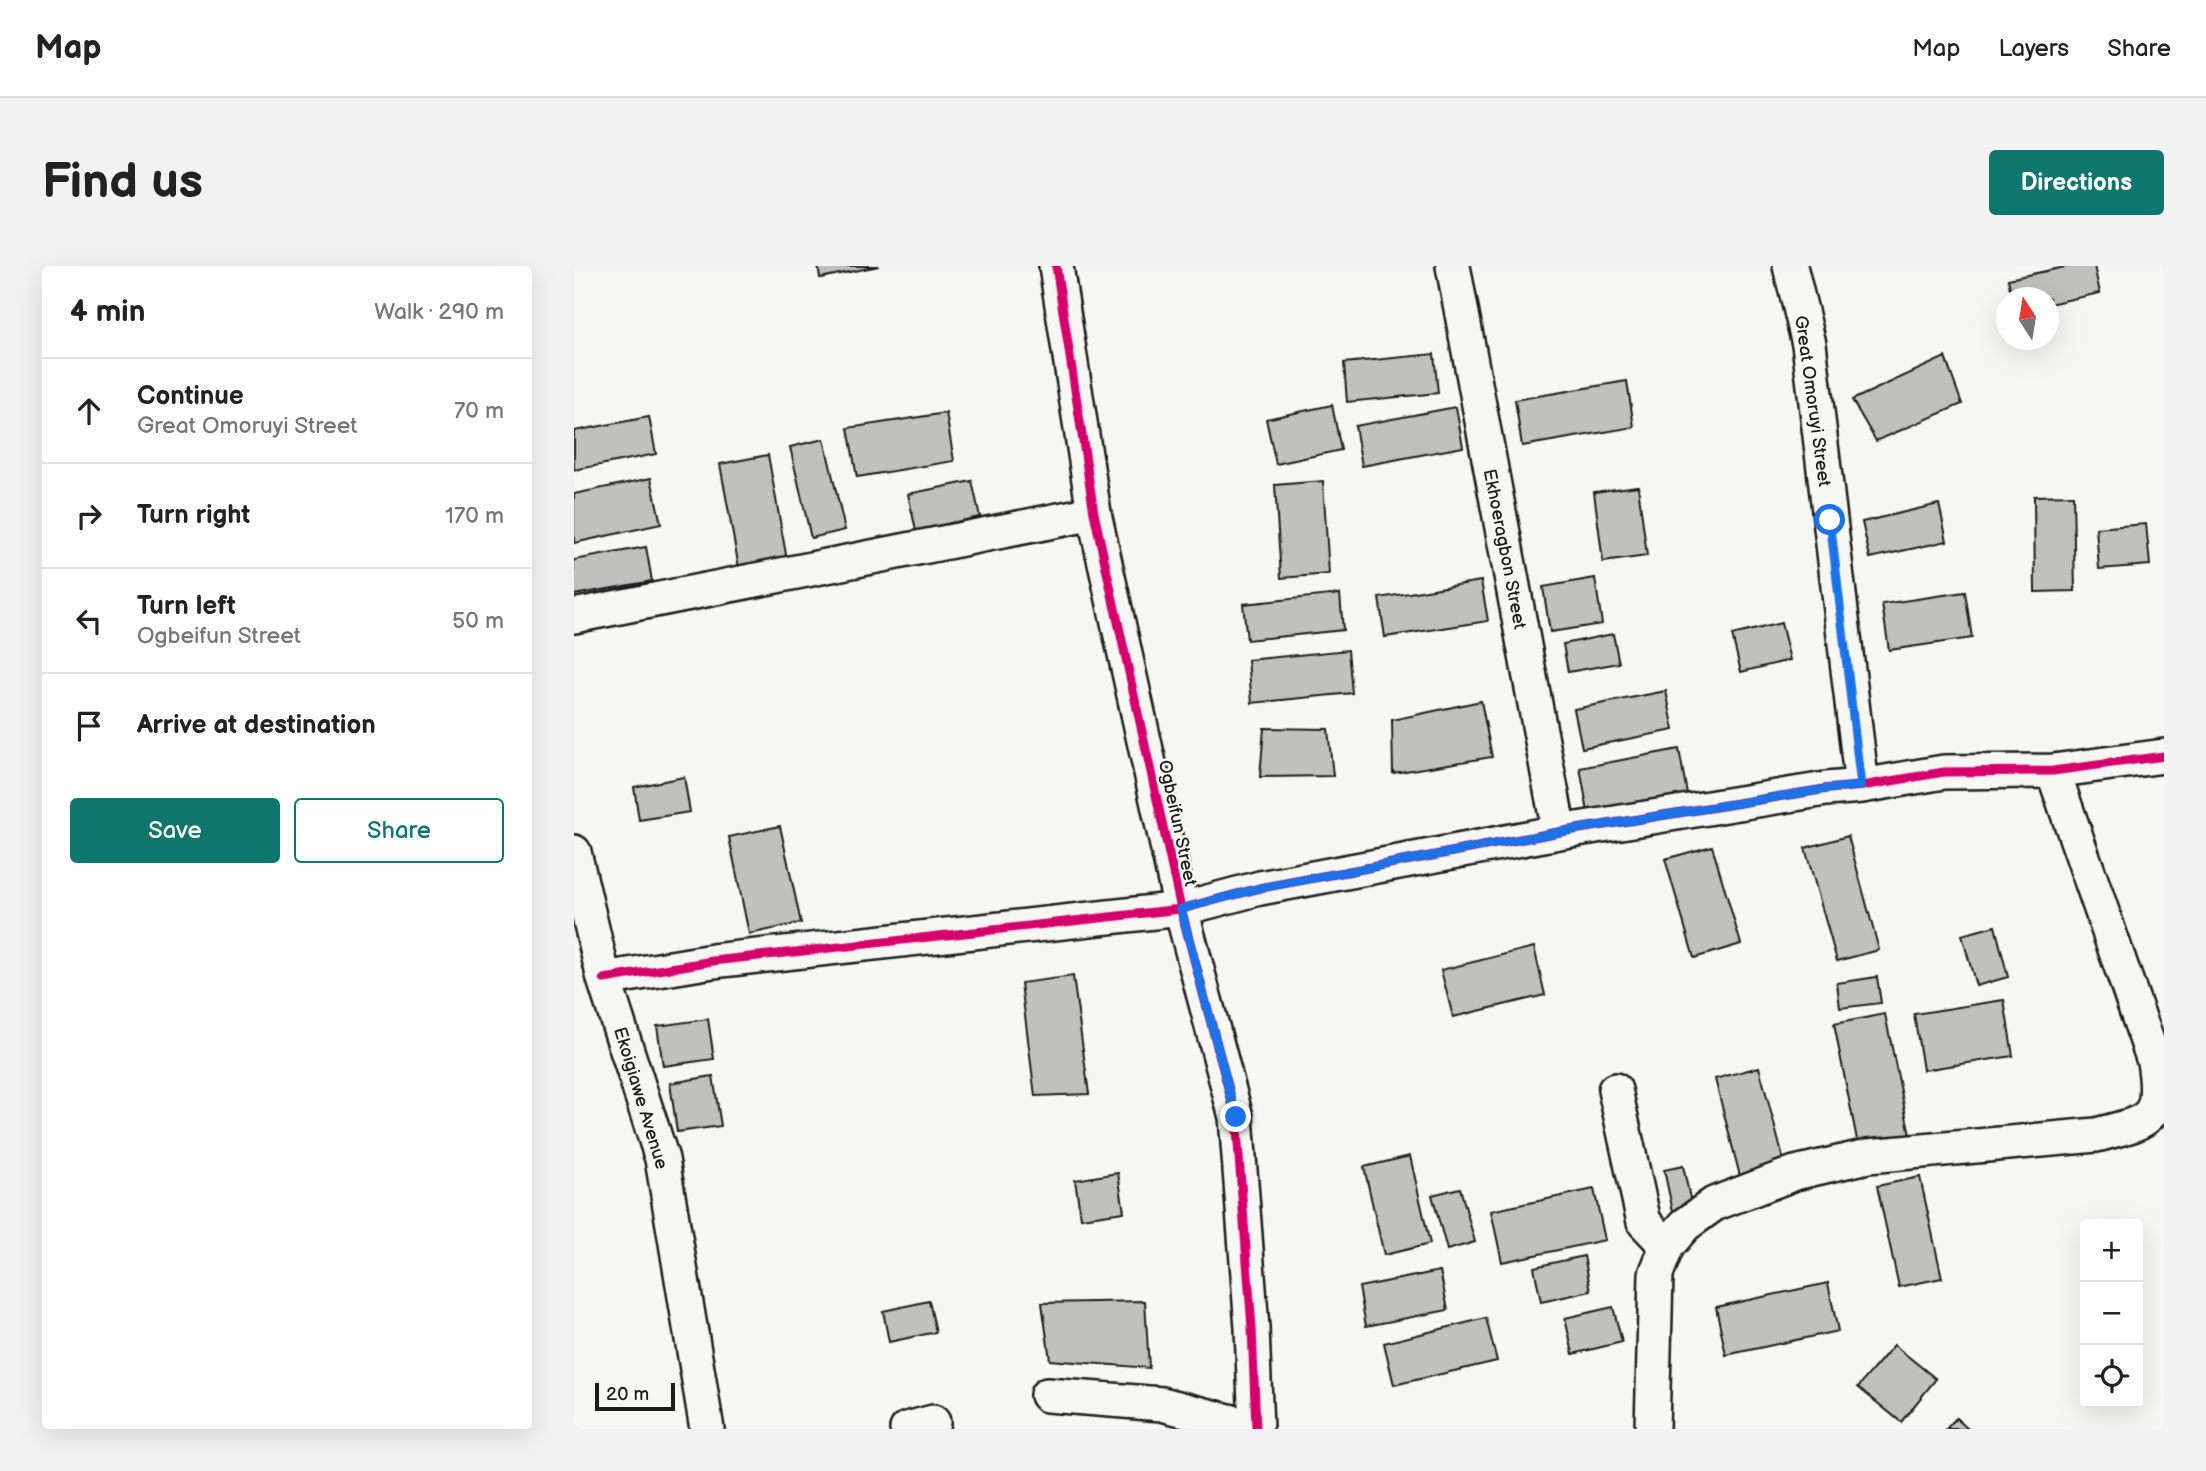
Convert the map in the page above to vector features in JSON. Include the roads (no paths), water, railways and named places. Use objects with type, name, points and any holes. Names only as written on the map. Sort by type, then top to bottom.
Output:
[{"type":"street","name":"Ogbeifun Street","points":[[1056,266],[1094,513],[1181,909],[1236,1117],[1252,1328],[1256,1429]]},
{"type":"street","name":"Ekhoeragbon Street","points":[[1453,266],[1559,832]]},
{"type":"street","name":"Great Omoruyi Street","points":[[1790,266],[1809,344],[1861,786]]},
{"type":"street","points":[[574,617],[1094,513]]},
{"type":"street","points":[[604,979],[713,961],[1181,909],[1260,888],[1559,832],[1944,772],[2053,771],[2164,756]]},
{"type":"street","points":[[1651,1429],[1656,1274],[1667,1246],[1685,1225],[1714,1204],[1795,1173],[1868,1156],[2096,1135],[2149,1117],[2155,1109],[2158,1088],[2154,1061],[2053,771]]},
{"type":"street","name":"Ekoigiawe Avenue","points":[[574,852],[604,979],[662,1159],[707,1429]]},
{"type":"street","points":[[1615,1090],[1644,1222],[1667,1246]]},
{"type":"street","points":[[1047,1395],[1162,1404],[1256,1429]]}]
